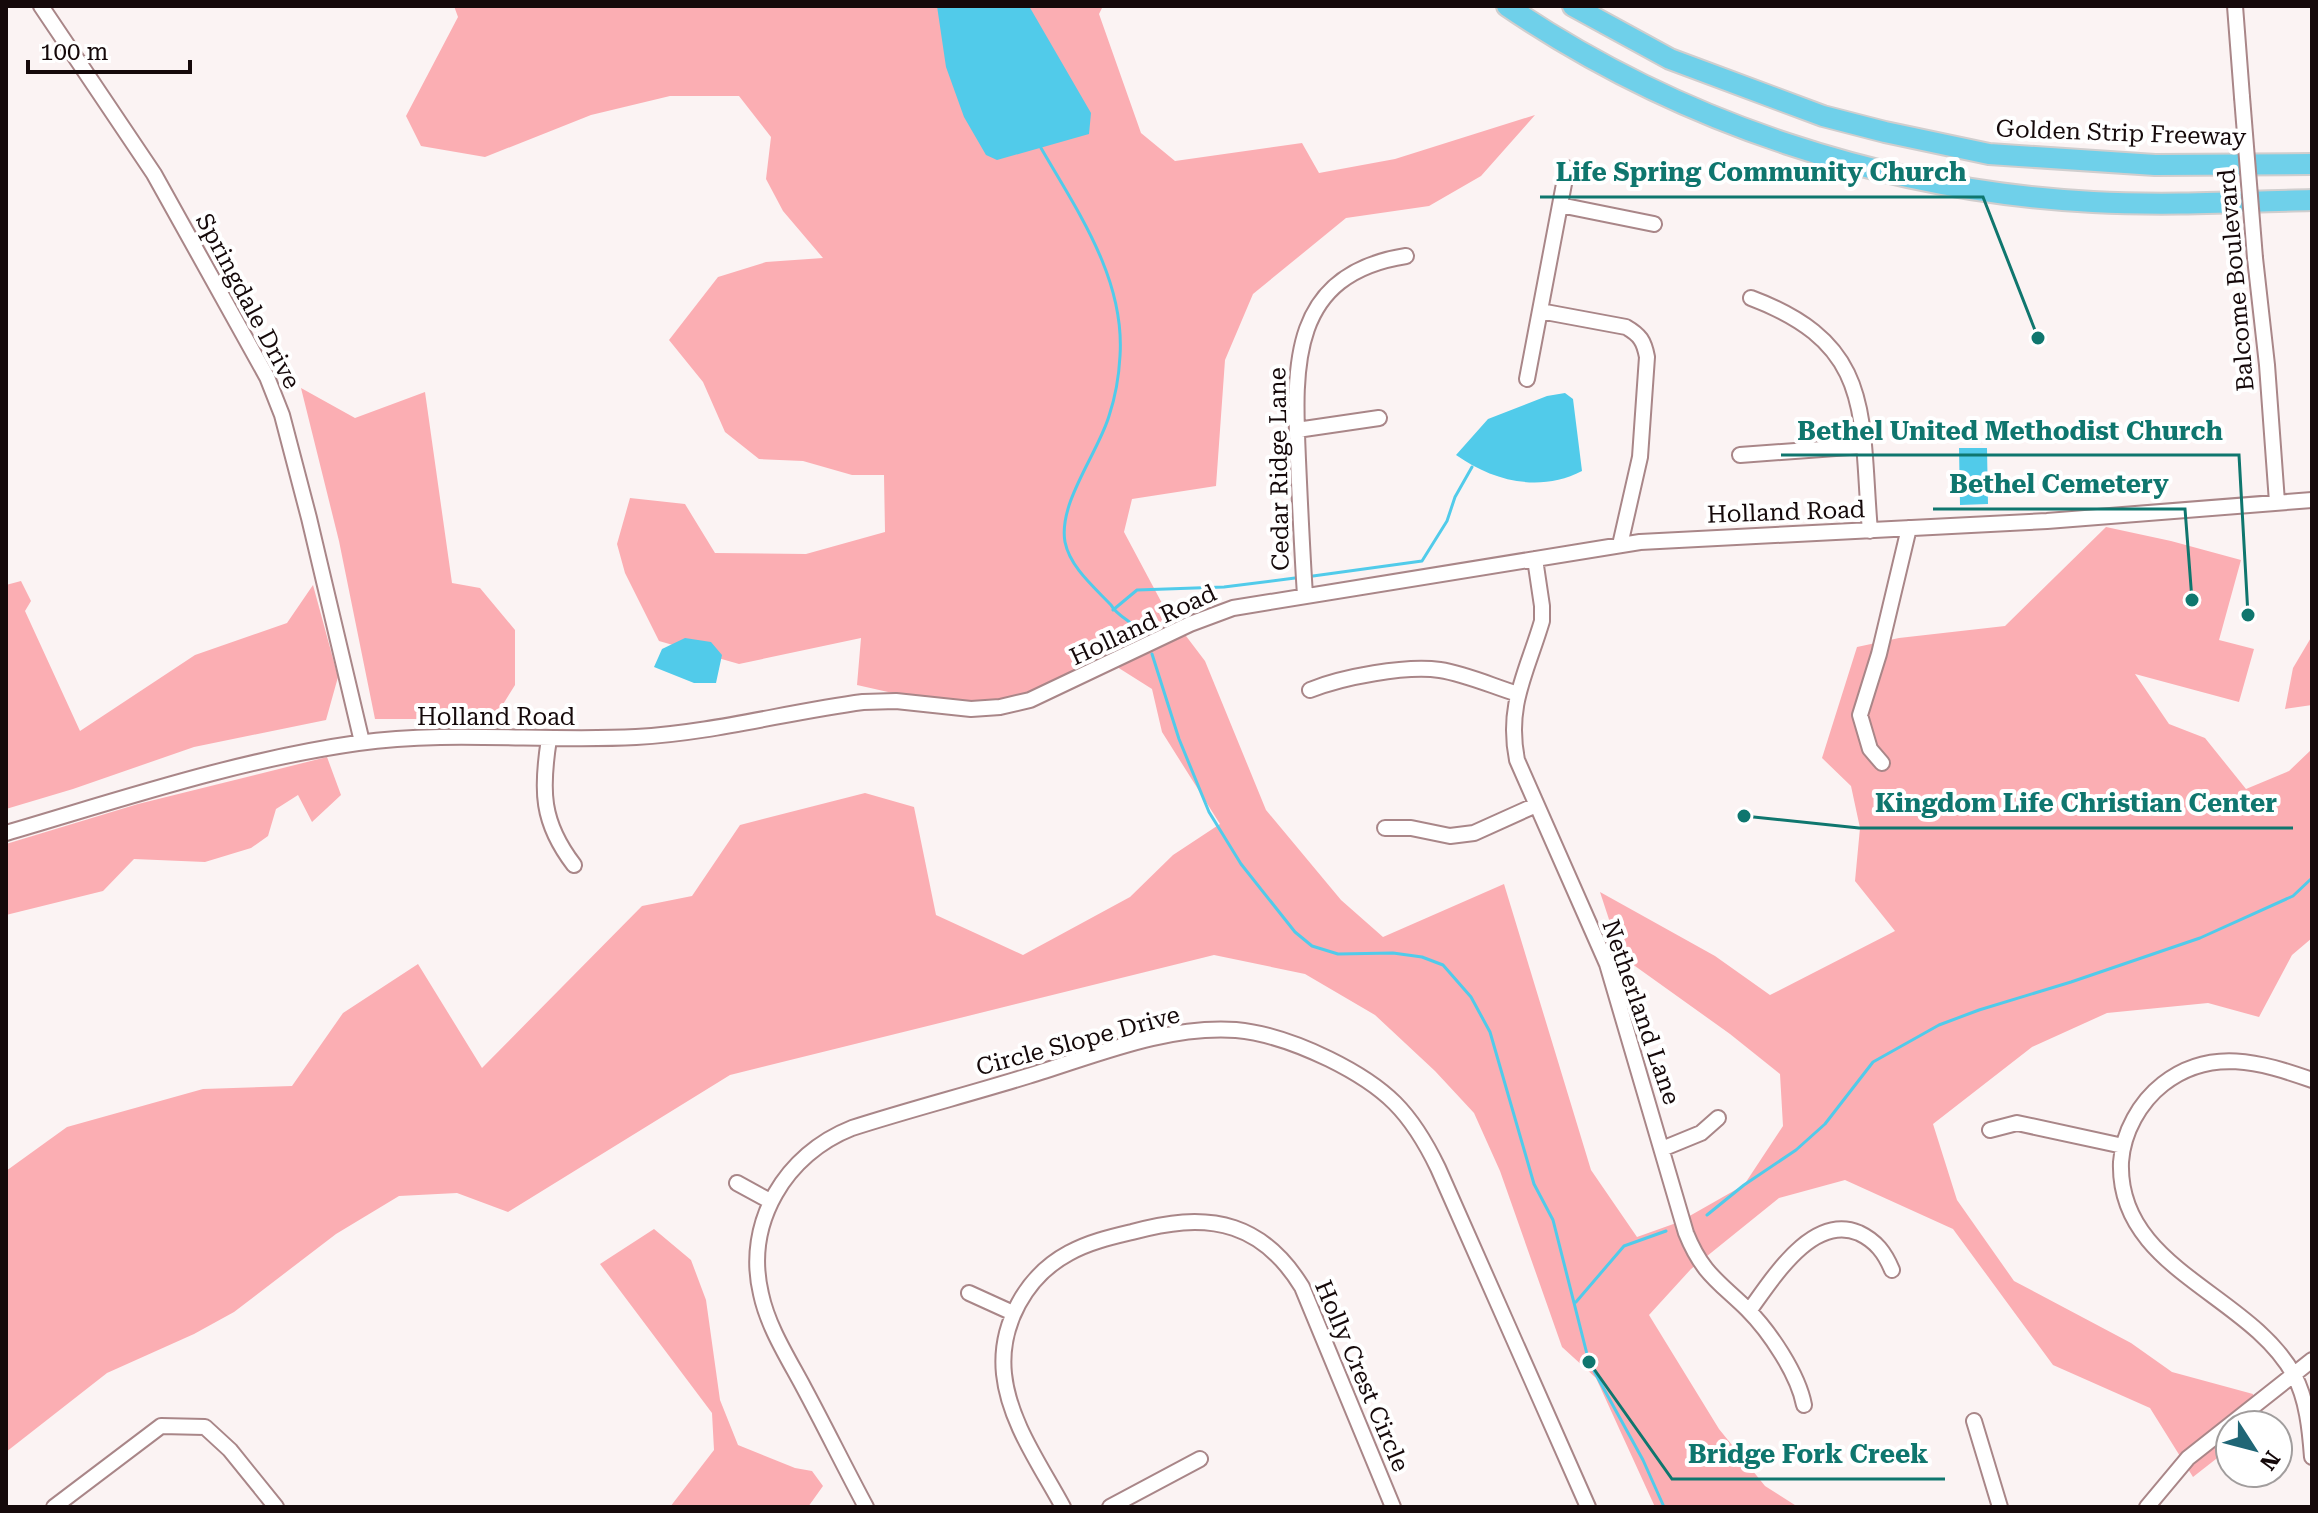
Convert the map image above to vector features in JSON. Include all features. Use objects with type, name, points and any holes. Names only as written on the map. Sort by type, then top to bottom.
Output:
[{"type":"highway","points":[[1507,6],[1592,59],[1658,93],[1763,136],[1876,169],[1981,191],[2093,202],[2312,200]]},
{"type":"highway","name":"Golden Strip Freeway","points":[[1573,6],[1670,59],[1823,116],[1913,138],[1989,154],[2139,164],[2312,164]]},
{"type":"street","name":"Springdale Drive","points":[[41,6],[154,174],[267,377],[282,415],[305,503],[362,742]]},
{"type":"street","name":"Balcome Boulevard","points":[[2235,6],[2277,502]]},
{"type":"street","points":[[1527,379],[1567,168]]},
{"type":"street","points":[[1560,205],[1654,224]]},
{"type":"street","name":"Cedar Ridge Lane","points":[[1305,595],[1295,387],[1297,360],[1304,335],[1315,311],[1331,291],[1354,274],[1383,260],[1406,256]]},
{"type":"street","points":[[1751,298],[1802,322],[1820,335],[1835,351],[1847,371],[1856,393],[1870,531]]},
{"type":"street","points":[[1540,311],[1626,327],[1638,334],[1645,346],[1647,357],[1640,457],[1620,545]]},
{"type":"street","points":[[1297,430],[1379,418]]},
{"type":"street","points":[[1740,455],[1863,446]]},
{"type":"street","name":"Holland Road","points":[[6,833],[251,763],[362,742],[431,738],[660,736],[863,702],[1000,707],[1054,691],[1204,618],[1256,603],[1620,545],[1727,536],[2047,521],[2312,500]]},
{"type":"street","points":[[1882,763],[1870,749],[1860,715],[1879,654],[1909,528]]},
{"type":"street","name":"Netherland Lane","points":[[1535,559],[1542,621],[1513,715],[1512,737],[1517,760],[1607,964],[1695,1256],[1709,1275],[1763,1328],[1794,1377],[1804,1405]]},
{"type":"street","points":[[1310,690],[1329,682],[1424,668],[1462,675],[1518,694]]},
{"type":"street","points":[[549,739],[543,786],[546,813],[555,838],[574,865]]},
{"type":"street","points":[[1385,828],[1411,828],[1450,836],[1474,833],[1536,805]]},
{"type":"street","name":"Circle Slope Drive","points":[[866,1507],[761,1298],[757,1259],[763,1224],[770,1201],[786,1175],[821,1142],[839,1133],[1148,1040],[1184,1033],[1235,1030],[1276,1038],[1339,1064],[1379,1089],[1416,1126],[1438,1168],[1588,1507]]},
{"type":"street","points":[[2311,1076],[2244,1060],[2217,1060],[2192,1067],[2167,1081],[2146,1101],[2133,1121],[2123,1146],[2121,1171],[2124,1196],[2142,1235],[2161,1254],[2255,1328],[2294,1374],[2304,1400],[2312,1457]]},
{"type":"street","points":[[1662,1149],[1701,1133],[1718,1118]]},
{"type":"street","points":[[1990,1130],[2017,1123],[2123,1146]]},
{"type":"street","points":[[737,1183],[770,1201]]},
{"type":"street","name":"Holly Crest Circle","points":[[1063,1507],[1016,1419],[1008,1397],[1005,1339],[1013,1313],[1031,1284],[1049,1266],[1086,1245],[1180,1222],[1209,1222],[1242,1231],[1280,1257],[1302,1287],[1393,1507]]},
{"type":"street","points":[[1749,1311],[1792,1257],[1811,1238],[1827,1231],[1856,1232],[1871,1240],[1884,1252],[1892,1270]]},
{"type":"street","points":[[969,1293],[1013,1313]]},
{"type":"street","points":[[2147,1507],[2188,1458],[2312,1360]]},
{"type":"street","points":[[1974,1421],[2000,1507]]},
{"type":"street","points":[[54,1507],[161,1426],[205,1427],[230,1450],[275,1506]]},
{"type":"street","points":[[1110,1507],[1200,1459]]},
{"type":"shaded area","points":[[454,6],[1103,6],[1099,14],[1141,133],[1175,161],[1302,143],[1319,173],[1395,159],[1535,115],[1481,176],[1429,206],[1346,218],[1253,294],[1225,360],[1216,486],[1132,499],[1124,532],[1164,607],[1205,661],[1266,810],[1341,900],[1383,937],[1504,884],[1591,1170],[1637,1237],[1679,1222],[1744,1185],[1783,1126],[1780,1074],[1621,956],[1600,892],[1715,956],[1770,995],[1895,931],[1855,881],[1860,828],[1851,786],[1822,758],[1857,647],[1899,638],[2005,626],[2106,527],[2241,560],[2219,640],[2254,649],[2239,702],[2135,674],[2169,724],[2205,738],[2246,789],[2289,771],[2312,749],[2312,938],[2292,955],[2259,1017],[2208,1003],[2107,1013],[2032,1047],[1933,1124],[1957,1200],[2014,1281],[2131,1343],[2172,1372],[2253,1394],[2252,1409],[2214,1409],[2214,1461],[2193,1477],[2150,1408],[2053,1365],[1953,1229],[1845,1180],[1779,1198],[1691,1269],[1649,1315],[1719,1429],[1765,1486],[1798,1507],[1655,1507],[1596,1378],[1562,1347],[1500,1171],[1474,1113],[1435,1071],[1375,1015],[1305,974],[1214,955],[730,1075],[508,1212],[457,1193],[399,1196],[336,1234],[234,1312],[194,1334],[107,1373],[6,1452],[6,1171],[67,1127],[203,1089],[292,1086],[343,1013],[418,964],[482,1068],[642,906],[692,896],[740,825],[865,793],[914,807],[936,915],[1023,955],[1130,897],[1173,855],[1220,824],[1162,732],[1152,689],[1114,665],[1033,703],[937,703],[857,685],[861,638],[739,664],[659,641],[625,573],[617,544],[630,498],[685,504],[715,553],[806,554],[885,532],[884,475],[852,475],[803,461],[759,459],[725,432],[703,382],[669,340],[718,277],[766,262],[823,258],[783,211],[766,179],[771,137],[739,96],[670,96],[591,115],[485,157],[421,146],[406,116],[458,17]]},
{"type":"shaded area","points":[[301,388],[355,418],[425,392],[452,583],[480,588],[515,630],[515,685],[494,719],[375,719],[339,541]]},
{"type":"shaded area","points":[[21,581],[31,601],[25,611],[80,731],[195,655],[287,623],[313,585],[338,677],[326,720],[194,747],[6,809],[6,585]]},
{"type":"shaded area","points":[[2312,636],[2312,705],[2285,709],[2293,668]]},
{"type":"shaded area","points":[[327,757],[341,795],[312,822],[298,795],[276,809],[268,836],[251,848],[205,862],[134,859],[103,891],[6,915],[6,844],[138,804]]},
{"type":"shaded area","points":[[654,1229],[691,1260],[706,1300],[720,1400],[738,1445],[795,1468],[812,1471],[823,1486],[808,1507],[670,1507],[714,1450],[712,1413],[600,1264]]},
{"type":"water","points":[[937,6],[1029,6],[1091,113],[1089,134],[997,160],[986,155],[964,117],[946,67]]},
{"type":"water","points":[[1565,393],[1573,399],[1582,471],[1549,481],[1517,481],[1485,472],[1456,455],[1488,419],[1547,396]]},
{"type":"water","points":[[1959,448],[1987,448],[1988,504],[1960,505]]},
{"type":"water","points":[[685,638],[711,642],[722,655],[716,683],[694,683],[654,667],[662,649]]},
{"type":"waterway","points":[[1041,148],[1096,247],[1107,273],[1120,328],[1113,402],[1104,430],[1067,511],[1065,542],[1072,560],[1084,576],[1143,636]]},
{"type":"waterway","points":[[1313,576],[1422,561],[1447,521],[1455,497],[1472,467]]},
{"type":"waterway","points":[[1113,610],[1137,590],[1224,587],[1295,578]]},
{"type":"waterway","points":[[1152,654],[1179,739],[1209,812],[1241,864],[1295,932],[1312,946],[1338,954],[1393,953],[1422,957],[1443,965],[1471,997],[1490,1032],[1534,1184],[1553,1220],[1589,1362],[1643,1460],[1664,1507]]},
{"type":"waterway","points":[[1707,1215],[1744,1185],[1796,1150],[1825,1124],[1873,1062],[1939,1025],[2200,938],[2293,896],[2312,878]]},
{"type":"waterway","points":[[1576,1302],[1624,1246],[1666,1231]]},
{"type":"place","name":"Life Spring Community Church","points":[[2038,338]]},
{"type":"place","name":"Bethel Cemetery","points":[[2192,600]]},
{"type":"place","name":"Bethel United Methodist Church","points":[[2248,615]]},
{"type":"place","name":"Kingdom Life Christian Center","points":[[1744,816]]},
{"type":"place","name":"Bridge Fork Creek","points":[[1589,1362]]}]
